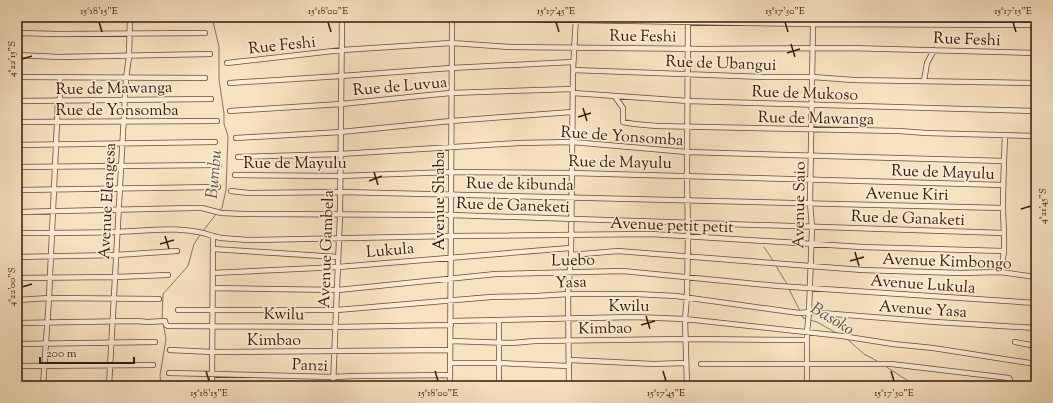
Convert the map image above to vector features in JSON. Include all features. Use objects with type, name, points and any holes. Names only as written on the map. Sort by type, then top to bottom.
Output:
[{"type":"street","name":"Avenue Elengesa","points":[[109,386],[122,144],[126,100],[126,78],[129,57],[130,17]]},
{"type":"street","points":[[1018,17],[1018,25]]},
{"type":"street","name":"Avenue Gambela","points":[[333,386],[340,238],[342,18]]},
{"type":"street","points":[[222,19],[449,18],[688,20],[813,24],[1036,25]]},
{"type":"street","name":"Avenue Shaba","points":[[449,18],[452,23],[450,68],[450,385]]},
{"type":"street","points":[[569,386],[570,360],[568,294],[571,255],[573,62],[576,19]]},
{"type":"street","points":[[687,386],[685,319],[687,297],[688,236],[688,20]]},
{"type":"street","name":"Avenue Saio","points":[[807,386],[807,316],[812,228],[810,203],[812,180],[813,24]]},
{"type":"street","points":[[17,33],[205,33]]},
{"type":"street","name":"Rue Feshi","points":[[227,63],[342,50],[451,43],[511,47],[687,49],[812,48],[1036,53]]},
{"type":"street","points":[[935,50],[927,63],[924,81],[1036,83]]},
{"type":"street","points":[[17,55],[59,57],[129,57],[210,54]]},
{"type":"street","points":[[230,83],[450,68],[573,62]]},
{"type":"street","name":"Rue de Ubangui","points":[[573,70],[626,73],[924,81]]},
{"type":"street","points":[[17,77],[205,78]]},
{"type":"street","points":[[43,386],[47,344],[60,78]]},
{"type":"street","name":"Rue de Luvua","points":[[230,111],[341,104],[450,93],[573,91]]},
{"type":"street","name":"Rue de Mukoso","points":[[573,91],[615,97],[688,101],[1036,111]]},
{"type":"street","name":"Rue de Mawanga","points":[[615,97],[623,108],[622,120],[625,122],[657,126],[899,131],[1036,136]]},
{"type":"street","name":"Rue de Mawanga","points":[[17,101],[211,99]]},
{"type":"street","points":[[236,138],[340,132],[451,121],[572,112]]},
{"type":"street","name":"Rue de Yonsomba","points":[[17,122],[124,123],[217,121]]},
{"type":"street","points":[[1000,272],[1004,251],[1003,208],[1005,135]]},
{"type":"street","points":[[17,145],[215,142]]},
{"type":"street","name":"Rue de Yonsomba","points":[[238,157],[340,154],[451,146],[572,142],[687,152],[1004,161]]},
{"type":"street","points":[[17,167],[219,165]]},
{"type":"street","name":"Rue de Mayulu","points":[[235,175],[340,176],[451,172],[571,173],[687,175],[1004,186]]},
{"type":"street","points":[[17,190],[218,187]]},
{"type":"street","name":"Rue de kibunda","points":[[231,191],[248,193],[340,192],[736,201]]},
{"type":"street","name":"Avenue Kiri","points":[[736,201],[1003,208]]},
{"type":"street","name":"Rue de Ganeketi","points":[[17,212],[192,208],[221,213],[244,214],[451,215],[687,222],[812,228]]},
{"type":"street","name":"Rue de Ganaketi","points":[[812,228],[1004,233]]},
{"type":"street","name":"Avenue petit petit","points":[[17,233],[117,232],[172,229],[196,231],[221,238],[248,240],[651,234],[862,247],[1004,251]]},
{"type":"street","points":[[212,386],[213,236]]},
{"type":"street","name":"Lukula","points":[[212,272],[338,267],[570,248]]},
{"type":"street","points":[[213,250],[338,256]]},
{"type":"street","name":"Avenue Kimbongo","points":[[571,255],[618,251],[862,270],[961,273],[1000,272],[1036,277]]},
{"type":"street","points":[[17,257],[177,252]]},
{"type":"street","name":"Luebo","points":[[212,288],[338,290],[496,274],[624,271],[687,278],[809,288]]},
{"type":"street","points":[[17,278],[168,275]]},
{"type":"street","name":"Avenue Lukula","points":[[809,288],[1036,303]]},
{"type":"street","name":"Yasa","points":[[337,310],[491,297],[568,294],[636,294],[687,297],[798,313],[807,316]]},
{"type":"street","points":[[17,300],[49,298],[159,299]]},
{"type":"street","points":[[178,310],[337,310]]},
{"type":"street","name":"Avenue Yasa","points":[[807,316],[1036,328]]},
{"type":"street","name":"Kwilu","points":[[112,322],[148,322],[161,320],[168,326],[335,327],[499,320],[634,317],[685,319],[807,332],[933,348],[1036,364]]},
{"type":"street","points":[[499,320],[499,385]]},
{"type":"street","points":[[17,323],[112,322]]},
{"type":"street","name":"Kimbao","points":[[451,341],[499,343],[569,340],[807,340]]},
{"type":"street","points":[[17,344],[111,344],[155,342]]},
{"type":"street","points":[[1016,342],[1036,346]]},
{"type":"street","name":"Kimbao","points":[[170,350],[212,352],[450,350]]},
{"type":"street","points":[[570,360],[653,364],[686,363]]},
{"type":"street","points":[[450,363],[499,363],[569,366]]},
{"type":"street","points":[[701,364],[891,364],[1009,378],[1010,386]]},
{"type":"street","points":[[17,366],[153,365]]},
{"type":"street","name":"Panzi","points":[[169,373],[334,378],[354,376],[450,375]]},
{"type":"street","points":[[450,385],[531,384]]},
{"type":"street","points":[[987,386],[1033,386]]},
{"type":"waterway","name":"Bumbu","points":[[212,17],[219,47],[219,80],[224,113],[224,124],[228,136],[226,190],[222,208],[219,211]]},
{"type":"waterway","name":"Bumbu","points":[[203,231],[217,213]]},
{"type":"waterway","name":"Bumbu","points":[[162,320],[163,294],[188,266],[194,244],[200,235]]},
{"type":"waterway","name":"Basoko","points":[[764,247],[774,262]]},
{"type":"waterway","name":"Basoko","points":[[776,266],[787,284]]},
{"type":"waterway","name":"Basoko","points":[[789,289],[800,311]]},
{"type":"waterway","name":"Basoko","points":[[801,314],[803,318],[807,319]]},
{"type":"waterway","name":"Basoko","points":[[810,320],[817,322],[838,334]]},
{"type":"waterway","name":"Bumbu","points":[[161,386],[160,375],[166,339],[163,323]]},
{"type":"waterway","name":"Basoko","points":[[846,338],[864,354],[879,362]]},
{"type":"waterway","name":"Basoko","points":[[885,366],[916,386]]}]
